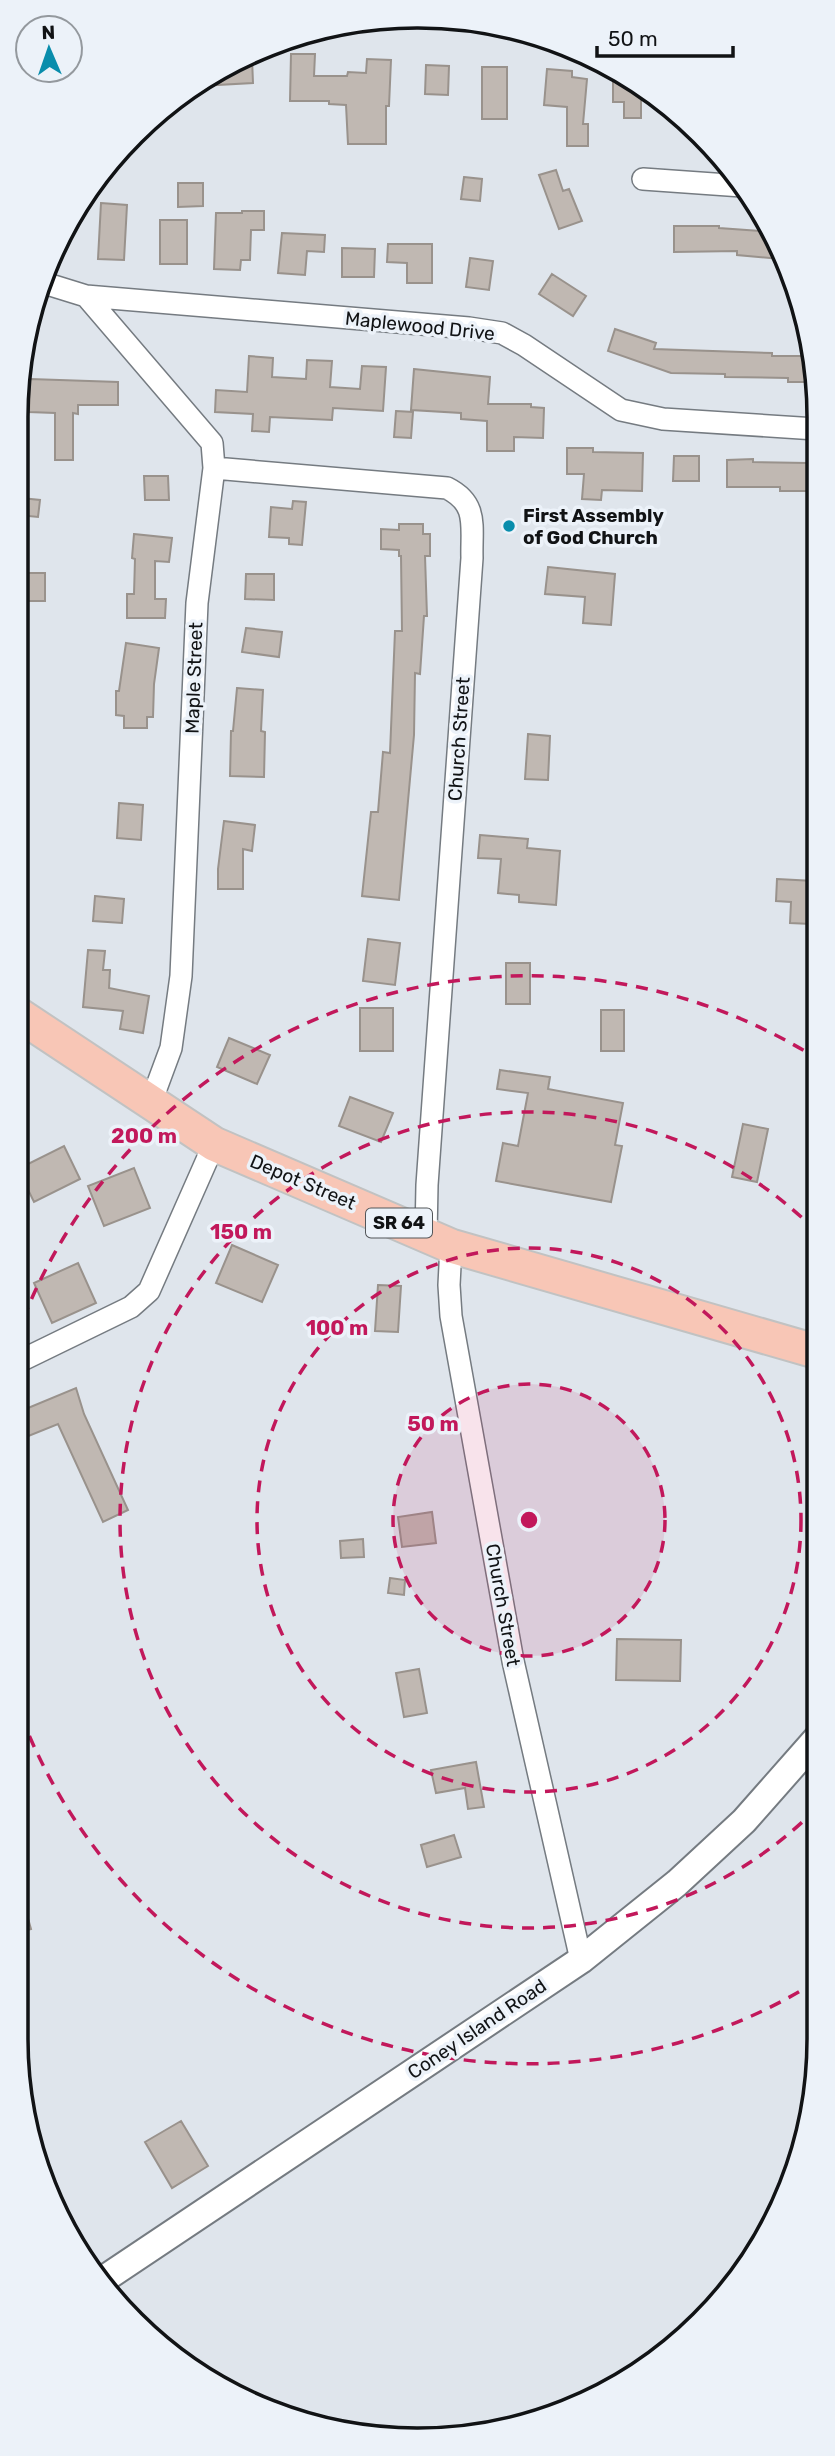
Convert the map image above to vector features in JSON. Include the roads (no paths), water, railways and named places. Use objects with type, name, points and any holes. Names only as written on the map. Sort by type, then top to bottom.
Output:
[{"type":"main road","name":"Depot Street","points":[[28,1021],[214,1144],[439,1240],[807,1349]]},
{"type":"street","points":[[643,179],[730,185]]},
{"type":"street","name":"Maplewood Drive","points":[[52,285],[86,296],[502,333],[621,410],[663,419],[807,428]]},
{"type":"street","name":"Maple Street","points":[[86,296],[212,443],[214,468],[197,603],[181,976],[171,1048],[152,1102]]},
{"type":"street","name":"Church Street","points":[[214,468],[447,488],[461,495],[471,509],[472,558],[427,1185],[449,1285],[451,1316],[513,1661],[581,1960]]},
{"type":"street","points":[[28,1357],[131,1307],[149,1291],[214,1144]]},
{"type":"street","name":"Coney Island Road","points":[[108,2276],[581,1960],[677,1883],[744,1821],[807,1750]]},
{"type":"place","name":"First Assembly of God Church","points":[[509,526]]}]
